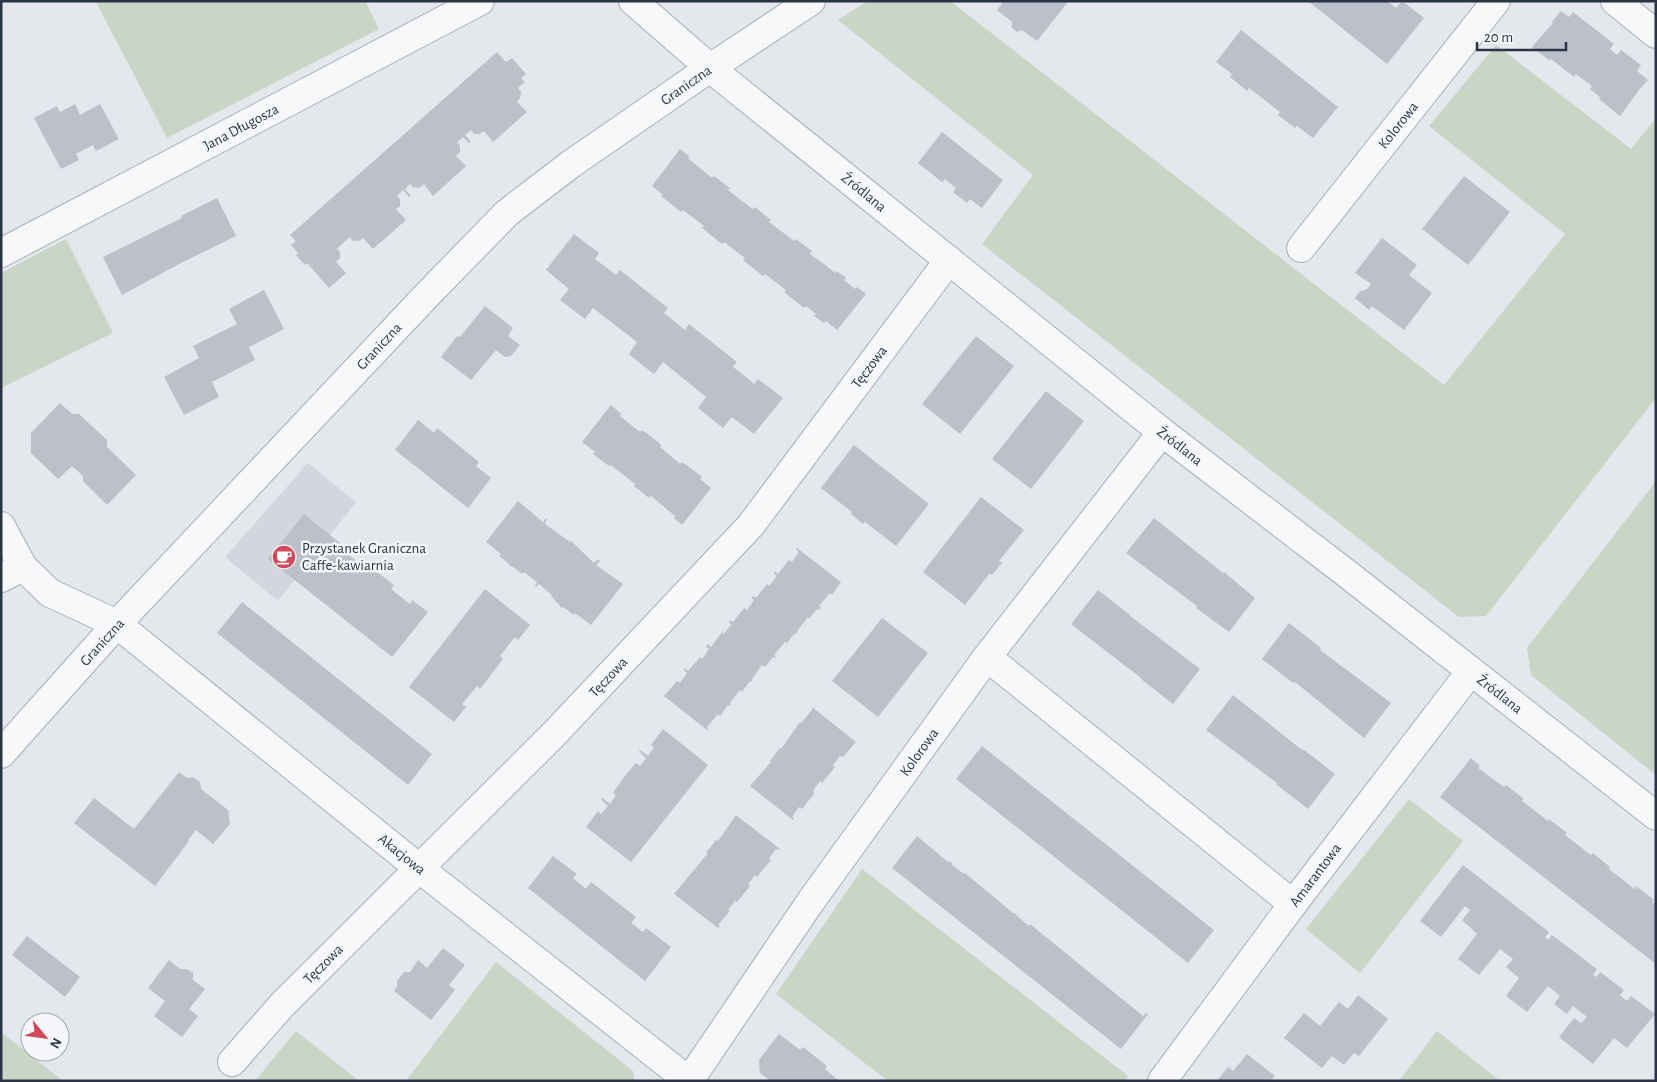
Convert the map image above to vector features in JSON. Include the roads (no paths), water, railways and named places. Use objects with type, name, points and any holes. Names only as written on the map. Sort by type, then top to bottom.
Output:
[{"type":"street","name":"Jana Długosza","points":[[1,252],[480,1]]},
{"type":"street","points":[[634,1],[710,68]]},
{"type":"street","name":"Graniczna","points":[[1,754],[117,624],[447,274],[508,213],[571,164],[811,1]]},
{"type":"street","name":"Kolorowa","points":[[1301,248],[1496,1]]},
{"type":"street","points":[[1615,1],[1656,34]]},
{"type":"street","name":"Źródlana","points":[[710,68],[1162,432],[1346,573],[1656,816]]},
{"type":"street","name":"Tęczowa","points":[[232,1062],[282,1005],[554,734],[751,525],[949,260]]},
{"type":"street","name":"Kolorowa","points":[[689,1081],[811,901],[987,657],[1162,432]]},
{"type":"street","name":"Akacjowa","points":[[1,526],[12,572],[50,593],[117,624],[420,869],[689,1081]]},
{"type":"street","points":[[987,657],[1293,904]]},
{"type":"street","name":"Amarantowa","points":[[1162,1081],[1293,904],[1471,671]]},
{"type":"place","name":"Przystanek Graniczna Caffe-kawiarnia","points":[[284,557]]}]
